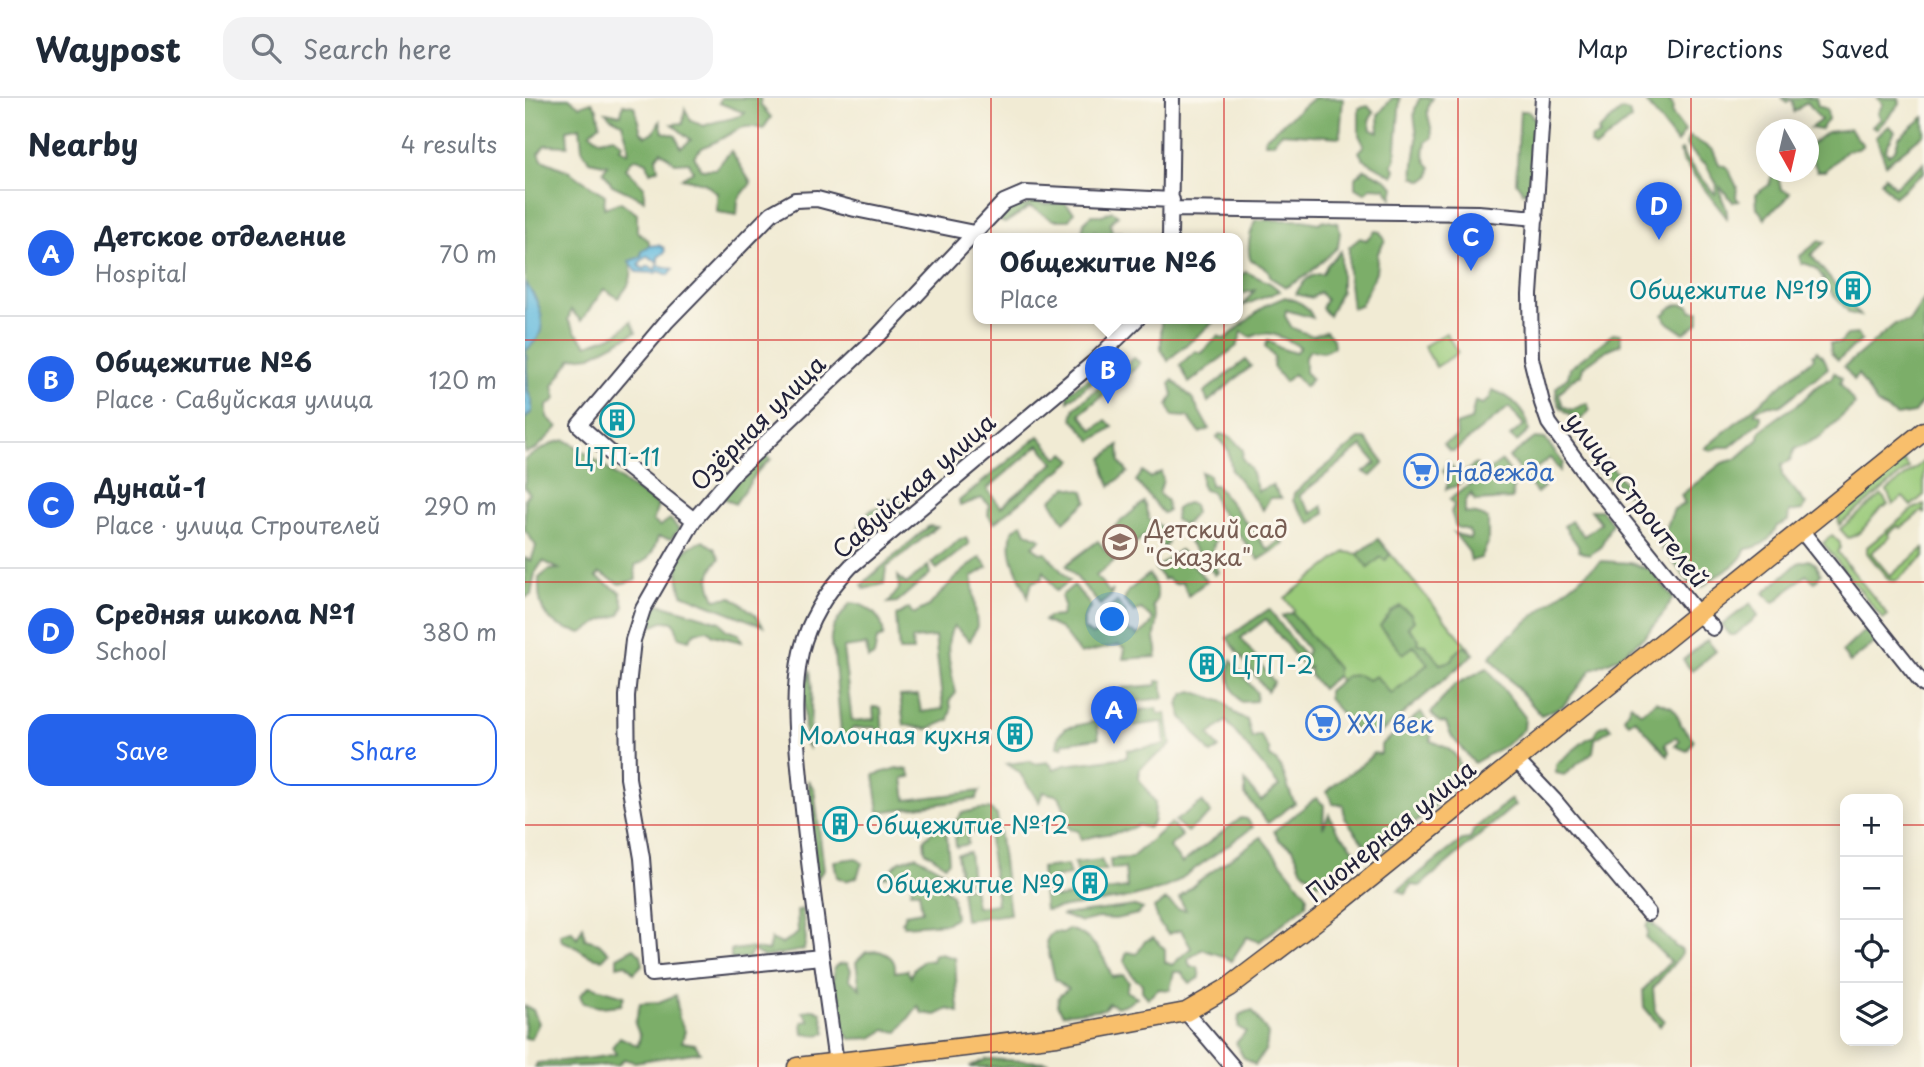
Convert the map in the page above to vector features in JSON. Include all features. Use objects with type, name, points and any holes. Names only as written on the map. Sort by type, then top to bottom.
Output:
[{"type":"main road","name":"Пионерная улица","points":[[797,1067],[1057,1036],[1186,1012],[1229,987],[1264,961],[1924,430]]},
{"type":"street","points":[[1170,233],[1173,98]]},
{"type":"street","name":"улица Строителей","points":[[1543,98],[1530,295],[1531,358],[1535,381],[1546,415],[1591,481],[1698,614],[1713,628]]},
{"type":"street","name":"Озёрная улица","points":[[974,233],[1004,202],[1025,193],[1172,204],[1478,213],[1536,218]]},
{"type":"street","points":[[694,520],[579,425],[667,321],[772,213],[795,200],[817,199],[974,233]]},
{"type":"street","name":"Озёрная улица","points":[[821,957],[651,974],[642,858],[628,778],[628,696],[633,640],[643,609],[694,520],[757,449],[877,337],[973,234]]},
{"type":"street","name":"Савуйская улица","points":[[836,1063],[811,890],[797,742],[797,675],[801,650],[813,616],[836,582],[851,566],[1093,363],[1132,324]]},
{"type":"street","points":[[1801,530],[1924,685]]},
{"type":"street","points":[[1517,760],[1648,913]]},
{"type":"street","points":[[1186,1012],[1233,1067]]},
{"type":"green space","points":[[525,98],[569,98],[580,106],[592,102],[597,109],[600,124],[590,133],[600,140],[614,137],[623,144],[619,148],[628,153],[628,142],[622,123],[606,112],[621,115],[623,104],[634,106],[641,132],[646,136],[654,132],[660,121],[663,132],[676,136],[681,148],[691,140],[672,124],[683,123],[685,109],[691,121],[704,126],[745,113],[719,103],[721,98],[760,98],[761,106],[771,117],[763,129],[743,127],[704,147],[694,156],[701,169],[715,169],[731,151],[751,183],[738,200],[737,215],[717,212],[717,193],[704,183],[682,178],[693,171],[689,162],[675,163],[661,151],[656,158],[658,169],[650,172],[647,162],[637,158],[630,162],[626,169],[644,187],[644,200],[612,185],[603,171],[608,165],[589,161],[582,149],[580,127],[567,130],[568,146],[545,145],[539,153],[542,160],[566,170],[605,195],[604,208],[621,202],[637,214],[637,231],[649,241],[649,246],[642,251],[641,257],[630,261],[630,281],[618,298],[604,289],[581,321],[571,310],[568,320],[587,345],[617,334],[631,321],[636,332],[591,356],[572,358],[553,386],[556,399],[547,406],[547,417],[558,427],[536,449],[525,453],[525,419],[532,411],[526,351],[538,337],[525,283]]},
{"type":"green space","points":[[1313,98],[1343,98],[1340,137],[1281,133],[1273,143],[1265,143],[1265,138]]},
{"type":"green space","points":[[1392,98],[1400,98],[1393,176],[1363,159],[1359,152],[1364,145],[1359,135],[1359,108],[1368,106],[1374,113],[1369,120],[1371,130],[1379,132],[1378,115]]},
{"type":"green space","points":[[1420,98],[1433,98],[1428,109],[1432,138],[1426,142],[1424,152],[1431,167],[1430,176],[1423,181],[1414,177],[1417,137],[1414,113]]},
{"type":"green space","points":[[1647,98],[1668,98],[1673,106],[1672,114],[1685,131],[1677,143],[1646,102]]},
{"type":"green space","points":[[1782,98],[1816,98],[1818,106],[1827,109],[1828,120],[1819,130],[1821,120],[1807,102],[1794,112],[1793,102],[1790,99],[1787,103]]},
{"type":"green space","points":[[1877,98],[1899,98],[1900,104],[1877,129],[1872,126],[1881,119],[1878,113],[1883,104]]},
{"type":"green space","points":[[1622,110],[1629,112],[1631,119],[1595,148],[1590,144],[1592,138],[1600,135],[1598,131]]},
{"type":"green space","points":[[1520,111],[1528,111],[1535,119],[1529,189],[1523,192],[1516,182]]},
{"type":"green space","points":[[1924,117],[1924,134],[1886,164],[1876,137],[1889,126],[1895,131],[1885,150],[1888,155],[1895,150],[1899,137]]},
{"type":"green space","points":[[1850,129],[1863,145],[1858,149],[1847,150],[1825,171],[1819,171],[1819,138],[1827,132]]},
{"type":"green space","points":[[1689,136],[1713,150],[1719,164],[1727,167],[1737,187],[1736,197],[1739,201],[1733,202],[1720,187],[1727,218],[1682,160],[1682,150],[1684,157],[1715,194],[1717,185],[1705,163],[1686,145]]},
{"type":"green space","points":[[1924,163],[1924,172],[1894,197],[1881,182],[1885,176],[1894,187]]},
{"type":"green space","points":[[1365,169],[1387,180],[1394,187],[1392,198],[1385,188],[1372,187],[1365,193],[1355,188],[1355,178]]},
{"type":"green space","points":[[1770,182],[1779,182],[1781,189],[1790,193],[1765,219],[1757,208],[1756,194]]},
{"type":"green space","points":[[1031,200],[1043,204],[1065,203],[1074,212],[1069,220],[1053,220],[1030,207],[1005,223],[998,220],[1006,209],[1026,206]]},
{"type":"green space","points":[[1112,211],[1118,215],[1110,223],[1112,232],[1123,233],[1082,233],[1084,222],[1092,215]]},
{"type":"green space","points":[[1256,220],[1303,220],[1319,223],[1324,220],[1338,223],[1338,247],[1306,276],[1286,287],[1271,278],[1268,270],[1250,259],[1250,239]]},
{"type":"green space","points":[[1375,231],[1380,232],[1385,240],[1378,253],[1376,272],[1361,305],[1352,308],[1348,275],[1349,247],[1360,238],[1366,240]]},
{"type":"green space","points":[[1819,241],[1825,242],[1811,255],[1860,316],[1849,313],[1814,267],[1801,263],[1800,256]]},
{"type":"green space","points":[[1341,251],[1341,291],[1329,316],[1322,308],[1326,300],[1320,292],[1312,298],[1296,294],[1307,280],[1314,275],[1323,274],[1327,265]]},
{"type":"green space","points":[[1246,272],[1270,283],[1280,291],[1243,306],[1255,290],[1243,294],[1243,274]]},
{"type":"green space","points":[[1285,297],[1302,304],[1313,318],[1286,310],[1285,316],[1292,328],[1313,336],[1326,331],[1333,339],[1334,347],[1323,352],[1310,350],[1305,357],[1305,372],[1312,379],[1305,387],[1294,374],[1285,382],[1273,367],[1274,357],[1265,346],[1268,340],[1295,353],[1300,347],[1276,335],[1264,333],[1251,337],[1242,332],[1237,346],[1189,383],[1180,365],[1195,351],[1202,353],[1218,336],[1225,339],[1266,305]]},
{"type":"green space","points":[[1924,299],[1924,399],[1914,413],[1897,416],[1877,404],[1858,374],[1854,380],[1844,367],[1895,324],[1909,322]]},
{"type":"green space","points":[[1680,304],[1689,306],[1692,311],[1699,311],[1699,322],[1684,333],[1666,321],[1663,315]]},
{"type":"green space","points":[[1161,324],[1211,324],[1168,361],[1161,349]]},
{"type":"green space","points":[[1446,333],[1458,353],[1436,367],[1424,346]]},
{"type":"green space","points":[[1614,333],[1620,334],[1621,344],[1607,350],[1583,367],[1581,375],[1571,380],[1559,394],[1563,406],[1572,410],[1587,403],[1590,410],[1580,420],[1559,405],[1556,388],[1568,377],[1570,368]]},
{"type":"green space","points":[[1857,334],[1862,340],[1838,360],[1831,353],[1830,343],[1840,343],[1847,335]]},
{"type":"green space","points":[[1817,351],[1828,368],[1780,406],[1770,405],[1757,409],[1755,413],[1761,415],[1761,421],[1730,447],[1719,447],[1711,451],[1705,448],[1814,358],[1813,355]]},
{"type":"green space","points":[[1115,358],[1112,366],[1068,401],[1068,392],[1091,377],[1105,361]]},
{"type":"green space","points":[[1134,358],[1140,363],[1137,367],[1080,414],[1093,430],[1106,420],[1113,427],[1092,441],[1072,418],[1075,407]]},
{"type":"green space","points":[[1246,360],[1251,366],[1208,402],[1204,392]]},
{"type":"green space","points":[[1834,372],[1842,378],[1840,383],[1855,404],[1820,437],[1795,449],[1790,460],[1782,465],[1782,475],[1806,504],[1802,510],[1789,512],[1788,521],[1777,526],[1769,539],[1761,545],[1746,549],[1737,562],[1703,587],[1690,584],[1669,556],[1676,551],[1662,550],[1665,531],[1674,509],[1685,504],[1681,495],[1722,463],[1736,459],[1759,439],[1760,431],[1799,404],[1820,384],[1831,379]]},
{"type":"green space","points":[[1173,380],[1192,398],[1209,429],[1200,433],[1188,417],[1172,416],[1168,405],[1173,395],[1170,383]]},
{"type":"green space","points":[[1492,390],[1517,405],[1525,417],[1529,431],[1517,442],[1510,436],[1524,425],[1509,407],[1454,451],[1450,451],[1443,444],[1457,437],[1456,425],[1471,420],[1475,401],[1482,404],[1490,399]]},
{"type":"green space","points":[[1220,434],[1231,437],[1243,450],[1242,458],[1250,468],[1258,491],[1272,485],[1281,498],[1270,498],[1263,510],[1232,471],[1228,450],[1217,437]]},
{"type":"green space","points":[[1039,436],[1058,458],[1065,453],[1073,460],[994,523],[988,515],[989,505],[982,498],[960,506],[959,501]],"holes":[[[1039,445],[1054,463],[1001,507],[987,489]]]},
{"type":"green space","points":[[1535,438],[1545,439],[1563,463],[1560,471],[1550,458],[1533,471],[1544,487],[1537,493],[1509,457]]},
{"type":"green space","points":[[1359,439],[1366,439],[1384,463],[1371,476],[1364,472],[1376,463],[1362,446],[1299,496],[1312,513],[1322,506],[1325,513],[1311,524],[1293,501],[1294,493]]},
{"type":"green space","points":[[565,440],[658,506],[653,521],[660,526],[670,519],[679,529],[671,539],[658,537],[648,558],[635,565],[636,580],[620,584],[600,573],[596,577],[620,592],[624,606],[620,615],[603,620],[582,633],[553,622],[540,601],[539,578],[549,570],[559,569],[543,561],[535,573],[531,595],[525,598],[525,558],[531,561],[536,546],[525,530],[525,499],[529,493],[525,487],[525,459],[553,443]]},
{"type":"green space","points":[[1119,445],[1120,463],[1128,472],[1110,486],[1103,458]]},
{"type":"green space","points":[[763,453],[771,459],[758,471],[735,504],[721,497],[743,470]]},
{"type":"green space","points":[[1592,459],[1600,463],[1606,460],[1635,497],[1625,494],[1618,485],[1590,464]]},
{"type":"green space","points":[[1903,460],[1909,468],[1839,525],[1838,513]]},
{"type":"green space","points":[[1447,461],[1459,476],[1476,464],[1479,469],[1456,486],[1446,489],[1449,479],[1443,471]]},
{"type":"green space","points":[[1502,461],[1512,478],[1512,499],[1475,501],[1471,493],[1465,502],[1465,513],[1488,519],[1488,543],[1481,558],[1471,561],[1469,552],[1454,533],[1470,539],[1471,535],[1468,530],[1456,527],[1451,512],[1454,505],[1450,499]]},
{"type":"green space","points":[[1924,461],[1924,495],[1911,506],[1903,497],[1893,505],[1887,491]]},
{"type":"green space","points":[[1143,471],[1150,478],[1161,472],[1163,480],[1159,494],[1167,501],[1168,511],[1163,513],[1136,481]]},
{"type":"green space","points":[[1201,472],[1209,475],[1210,485],[1216,485],[1268,550],[1281,539],[1284,544],[1259,560],[1217,507],[1212,492],[1204,490]]},
{"type":"green space","points":[[1067,487],[1084,491],[1087,501],[1064,522],[1051,500]]},
{"type":"green space","points":[[1882,495],[1888,505],[1860,532],[1848,538],[1840,529]]},
{"type":"green space","points":[[889,498],[901,501],[904,509],[855,548],[858,528],[864,516],[882,507]]},
{"type":"green space","points":[[1144,502],[1149,519],[1165,532],[1168,543],[1164,548],[1150,531],[1131,547],[1114,527]]},
{"type":"green space","points":[[1186,503],[1193,504],[1195,513],[1185,525],[1175,520],[1176,509]]},
{"type":"green space","points":[[1924,504],[1924,513],[1922,511],[1901,528],[1898,526],[1888,534],[1890,537],[1871,553],[1890,576],[1924,548],[1924,557],[1896,581],[1889,580],[1867,553],[1867,547],[1913,509]]},
{"type":"green space","points":[[1591,510],[1601,510],[1612,523],[1600,548],[1589,555],[1579,551],[1564,526],[1571,521],[1584,536],[1601,523]]},
{"type":"green space","points":[[1022,523],[1026,532],[1041,539],[1033,546],[1040,553],[1045,552],[1070,581],[1056,591],[1044,571],[1042,579],[1032,582],[1028,597],[1014,565],[1011,550],[1012,531]]},
{"type":"green space","points":[[929,526],[937,527],[886,568],[884,584],[864,589],[862,585],[870,577]]},
{"type":"green space","points":[[1209,529],[1216,538],[1210,558],[1218,572],[1215,575],[1188,541]]},
{"type":"green space","points":[[1832,535],[1840,543],[1837,552],[1888,615],[1883,619],[1823,543]]},
{"type":"green space","points":[[966,538],[969,544],[937,569],[931,563],[960,539]]},
{"type":"green space","points":[[1378,539],[1474,654],[1390,725],[1350,692],[1337,676],[1325,685],[1324,655],[1292,613],[1294,610],[1285,598],[1345,552],[1358,554]]},
{"type":"green space","points":[[1378,539],[1390,554],[1385,561],[1381,557],[1368,568],[1358,554]]},
{"type":"green space","points":[[703,541],[714,548],[720,558],[710,578],[715,599],[732,597],[756,615],[763,626],[682,594],[678,576],[681,555]]},
{"type":"green space","points":[[1098,541],[1114,561],[1096,576],[1110,593],[1113,590],[1111,596],[1100,605],[1066,565]]},
{"type":"green space","points":[[1180,550],[1207,581],[1188,596],[1183,582],[1175,584],[1166,578],[1164,580],[1155,569]]},
{"type":"green space","points":[[980,557],[988,567],[972,577],[977,626],[970,641],[954,626],[950,633],[948,650],[956,693],[950,700],[949,720],[928,729],[904,725],[900,696],[918,695],[921,712],[943,709],[935,637],[912,639],[913,651],[899,651],[896,616],[909,608],[913,614],[929,606],[954,579]]},
{"type":"green space","points":[[1809,560],[1816,564],[1821,574],[1815,582],[1806,575],[1775,602],[1771,601],[1764,593],[1798,563]]},
{"type":"green space","points":[[1601,561],[1631,563],[1651,570],[1673,597],[1645,636],[1618,658],[1592,669],[1563,706],[1541,715],[1490,657],[1508,637]]},
{"type":"green space","points":[[928,566],[930,574],[897,602],[888,603],[899,589],[898,576],[906,584]]},
{"type":"green space","points":[[1149,574],[1157,594],[1153,606],[1157,619],[1156,657],[1123,659],[1125,649],[1119,645],[1080,654],[1061,629],[1044,621],[1048,617],[1061,616],[1064,606],[1061,596],[1074,585],[1091,606],[1084,618],[1084,629],[1092,635],[1102,631],[1110,637],[1114,635],[1110,608],[1117,602],[1125,612],[1127,631],[1137,636],[1150,626],[1153,619],[1141,609],[1134,612],[1124,601],[1128,591]]},
{"type":"green space","points":[[850,603],[863,606],[874,613],[883,630],[883,637],[877,639],[874,656],[868,659],[866,645],[843,648],[852,721],[874,719],[873,707],[881,708],[883,737],[875,727],[853,728],[848,736],[841,733],[831,639],[834,626]]},
{"type":"green space","points":[[1751,603],[1758,616],[1735,635],[1730,635],[1722,625]]},
{"type":"green space","points":[[660,604],[721,622],[726,630],[739,634],[742,642],[713,635],[708,630],[695,632],[689,640],[679,637],[674,622],[665,621],[653,626],[648,618],[651,610]]},
{"type":"green space","points":[[1400,606],[1411,614],[1414,621],[1408,627],[1419,639],[1418,644],[1425,645],[1440,664],[1452,661],[1455,653],[1464,646],[1474,654],[1379,734],[1355,730],[1328,698],[1328,691],[1346,676],[1358,675],[1368,680],[1376,676],[1391,694],[1428,664],[1414,646],[1403,654],[1380,626],[1392,611]]},
{"type":"green space","points":[[1269,609],[1305,657],[1308,650],[1282,616],[1292,613],[1337,668],[1337,675],[1322,689],[1310,675],[1310,667],[1306,670],[1266,619],[1241,638],[1274,682],[1267,691],[1227,638]]},
{"type":"green space","points":[[1869,631],[1877,641],[1850,662],[1842,652],[1862,633]]},
{"type":"green space","points":[[1707,640],[1716,651],[1692,671],[1683,660]]},
{"type":"green space","points":[[1231,660],[1257,693],[1256,701],[1241,702],[1230,682]]},
{"type":"green space","points":[[1487,668],[1525,717],[1524,729],[1506,745],[1474,763],[1452,737],[1446,723],[1439,722],[1431,713],[1454,685]]},
{"type":"green space","points":[[810,669],[812,690],[809,748],[805,743],[804,694]]},
{"type":"green space","points":[[1157,681],[1162,681],[1164,698],[1123,703],[1122,688],[1157,685]]},
{"type":"green space","points":[[1192,691],[1224,702],[1234,713],[1247,720],[1252,738],[1260,735],[1269,749],[1270,757],[1280,766],[1295,803],[1268,823],[1245,795],[1245,781],[1261,801],[1279,786],[1226,721],[1209,735],[1219,748],[1211,754],[1182,717],[1178,704],[1184,694]]},
{"type":"green space","points":[[1656,701],[1672,707],[1680,724],[1694,740],[1687,751],[1675,746],[1680,741],[1676,737],[1665,744],[1669,751],[1668,756],[1635,719],[1629,723],[1624,718],[1631,704],[1641,713]]},
{"type":"green space","points":[[1157,708],[1158,714],[1166,714],[1171,745],[1140,768],[1139,779],[1155,802],[1154,821],[1148,828],[1138,825],[1124,831],[1081,840],[1078,831],[1069,829],[1059,796],[1043,792],[1039,802],[1019,772],[1007,764],[1048,762],[1054,769],[1065,765],[1127,757],[1127,750],[1165,745],[1163,722],[1123,727],[1125,712]]},
{"type":"green space","points":[[1421,712],[1431,727],[1431,741],[1446,747],[1455,755],[1465,781],[1447,794],[1434,787],[1436,805],[1381,852],[1368,849],[1345,818],[1343,805],[1333,804],[1327,792],[1374,753],[1381,754],[1381,745]]},
{"type":"green space","points":[[1097,721],[1099,738],[1063,743],[1063,747],[1057,747],[1059,735],[1066,728]]},
{"type":"green space","points":[[1607,724],[1611,729],[1595,739],[1593,752],[1564,775],[1556,773],[1556,764],[1594,736],[1598,728]]},
{"type":"green space","points":[[897,768],[908,770],[911,777],[903,778],[906,800],[980,791],[976,799],[879,812],[874,775]]},
{"type":"green space","points":[[808,780],[814,789],[824,869],[817,879]]},
{"type":"green space","points":[[1316,798],[1324,805],[1323,828],[1329,814],[1337,830],[1355,853],[1349,873],[1338,871],[1335,878],[1317,883],[1301,868],[1293,848],[1280,841],[1274,831]]},
{"type":"green space","points":[[1511,799],[1515,805],[1420,886],[1411,885],[1406,894],[1398,890],[1462,840],[1470,839],[1474,829]]},
{"type":"green space","points":[[1202,802],[1211,813],[1187,832],[1175,821]]},
{"type":"green space","points":[[989,809],[997,815],[1010,914],[965,920],[961,889],[973,887],[976,907],[997,904],[988,831],[967,833],[968,844],[956,847],[954,823],[962,813]]},
{"type":"green space","points":[[1241,818],[1247,819],[1253,827],[1175,883],[1133,897],[1045,910],[1041,868],[1067,865],[1070,875],[1052,878],[1055,898],[1127,888],[1125,868],[1111,869],[1110,859],[1131,858],[1171,823],[1182,836],[1169,847],[1182,863]]},
{"type":"green space","points":[[940,823],[946,830],[949,861],[945,865],[925,851],[924,840]]},
{"type":"green space","points":[[1261,837],[1307,895],[1306,905],[1259,942],[1247,937],[1231,961],[1203,949],[1188,959],[1190,967],[1198,967],[1200,978],[1190,983],[1181,972],[1174,972],[1170,990],[1159,989],[1148,998],[1142,991],[1142,984],[1133,977],[1124,961],[1127,952],[1137,954],[1145,941],[1153,938],[1165,949],[1165,962],[1172,965],[1191,948],[1181,930],[1168,934],[1159,923],[1154,908],[1166,900],[1178,909],[1186,910],[1179,898]]},
{"type":"green space","points":[[969,852],[972,882],[961,884],[957,854]]},
{"type":"green space","points":[[916,856],[943,871],[883,877],[900,861]]},
{"type":"green space","points":[[856,858],[862,863],[857,877],[846,881],[837,877],[834,861]]},
{"type":"green space","points":[[1101,860],[1106,870],[1077,874],[1074,863]]},
{"type":"green space","points":[[938,882],[952,895],[955,917],[947,923],[904,926],[902,922],[905,914],[922,911],[919,891],[911,891],[912,885]]},
{"type":"green space","points":[[1135,906],[1143,909],[1138,914],[1115,919],[1098,918],[1082,922],[1061,915]]},
{"type":"green space","points":[[802,909],[806,939],[804,950],[764,957],[753,951],[748,958],[731,960],[731,950],[748,948],[768,951],[771,939],[782,944],[798,933],[797,911]]},
{"type":"green space","points":[[1650,921],[1682,950],[1682,954],[1653,988],[1655,1011],[1664,1020],[1660,1026],[1644,1007],[1643,990],[1670,962],[1646,938],[1646,926]]},
{"type":"green space","points":[[583,926],[585,939],[599,943],[609,953],[603,959],[592,957],[562,941],[560,934],[572,931],[577,938]]},
{"type":"green space","points":[[1068,929],[1091,941],[1112,977],[1123,975],[1129,982],[1126,991],[1137,997],[1117,1007],[1109,1003],[1104,1009],[1063,1014],[1057,1005],[1059,996],[1068,989],[1055,979],[1046,942],[1054,932],[1064,933]]},
{"type":"green space","points":[[634,948],[641,955],[643,964],[634,973],[626,964],[617,966],[617,957]]},
{"type":"green space","points":[[879,951],[891,958],[895,972],[907,970],[911,977],[913,970],[924,960],[932,961],[934,955],[955,958],[959,1012],[948,1009],[936,1015],[922,1013],[918,1006],[898,1032],[885,1030],[872,1038],[850,1039],[840,1024],[840,1000],[833,982],[834,969],[838,964],[847,963],[851,970],[849,979],[860,989],[856,962],[866,952]]},
{"type":"green space","points":[[590,986],[624,996],[621,1005],[600,1007],[583,1003],[580,995]]},
{"type":"green space","points":[[676,995],[679,1018],[685,1031],[682,1042],[695,1044],[700,1052],[634,1062],[624,1059],[618,1065],[535,1067],[537,1063],[616,1054],[612,1047],[620,1037],[638,1046],[640,1036],[635,1024],[640,1003],[659,1002]]},
{"type":"green space","points":[[525,1006],[533,1010],[539,1023],[531,1039],[525,1038]]},
{"type":"green space","points":[[814,1009],[821,1012],[826,1033],[803,1034],[802,1022],[810,1021],[803,1012]]},
{"type":"green space","points":[[1252,1010],[1268,1034],[1266,1049],[1255,1065],[1243,1057],[1236,1043],[1246,1032],[1238,1027],[1239,1015]]},
{"type":"green space","points":[[987,1059],[1049,1062],[1020,1067],[969,1067]]},
{"type":"water","points":[[658,245],[664,248],[665,252],[658,257],[658,262],[647,256],[639,263],[640,267],[644,269],[649,266],[655,270],[657,265],[673,269],[669,275],[659,271],[637,272],[629,261],[641,257],[642,251],[649,246]]},
{"type":"water","points":[[525,283],[537,302],[542,324],[538,338],[526,351],[532,411],[525,419]]},
{"type":"place","name":"Средняя школа №1","points":[[1659,240]]},
{"type":"place","name":"Дунай-1","points":[[1471,271]]},
{"type":"place","name":"Общежитие №19","points":[[1853,289]]},
{"type":"place","name":"Общежитие №6","points":[[1108,404]]},
{"type":"place","name":"ЦТП-11","points":[[617,420]]},
{"type":"place","name":"Надежда","points":[[1421,471]]},
{"type":"place","name":"Детский сад \"Сказка\"","points":[[1120,542]]},
{"type":"place","name":"ЦТП-2","points":[[1207,664]]},
{"type":"place","name":"XXI век","points":[[1323,723]]},
{"type":"place","name":"Молочная кухня","points":[[1015,734]]},
{"type":"place","name":"Детское отделение","points":[[1114,744]]},
{"type":"place","name":"Общежитие №12","points":[[840,824]]},
{"type":"place","name":"Общежитие №9","points":[[1090,883]]}]
